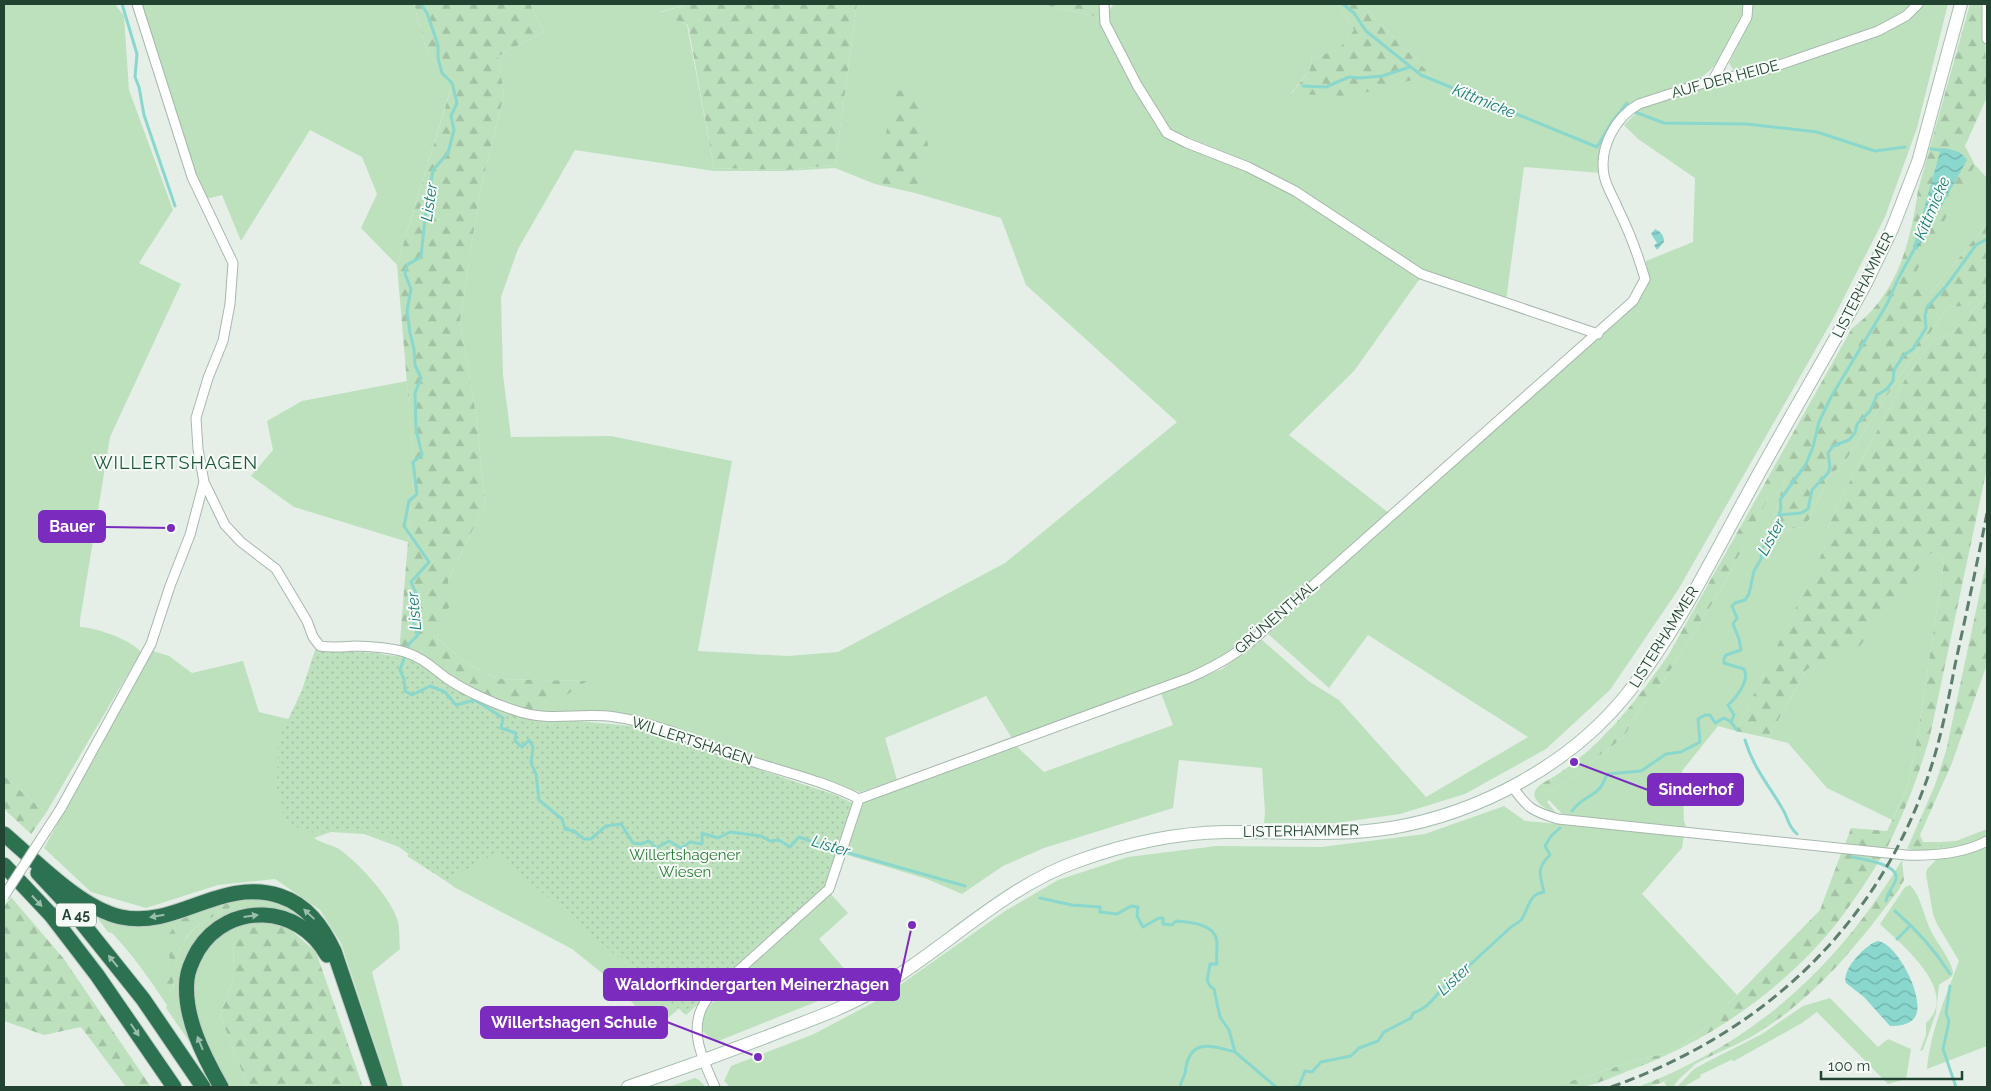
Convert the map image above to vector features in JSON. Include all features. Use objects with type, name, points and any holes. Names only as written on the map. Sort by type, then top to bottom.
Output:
[{"type":"highway","name":"A 45","points":[[4,835],[67,904],[144,998],[204,1087]]},
{"type":"highway","points":[[4,835],[88,904],[105,913],[139,919],[157,917],[234,892],[252,891],[268,892],[299,905],[324,930],[334,951],[380,1087]]},
{"type":"highway","name":"A 45","points":[[4,865],[51,915],[98,975],[174,1087]]},
{"type":"highway","points":[[221,1087],[199,1042],[191,1018],[187,1000],[187,978],[192,959],[204,940],[219,927],[236,918],[253,915],[270,915],[288,920],[304,928],[315,937],[326,953],[338,980],[372,1087]]},
{"type":"main road","name":"LISTERHAMMER","points":[[628,1087],[705,1060],[851,1004],[886,984],[974,920],[1027,885],[1073,863],[1117,848],[1170,837],[1222,832],[1333,834],[1391,828],[1456,810],[1512,786],[1581,740],[1625,696],[1650,663],[1682,612],[1866,283],[1892,230],[1918,162],[1961,4]]},
{"type":"street","points":[[4,896],[61,808],[151,644],[170,586],[190,535],[204,482],[198,449],[196,418],[208,378],[223,341],[230,304],[233,263],[192,177],[137,4]]},
{"type":"street","points":[[1104,4],[1105,23],[1137,84],[1167,133],[1248,167],[1294,191],[1421,274],[1598,334]]},
{"type":"street","points":[[1713,80],[1746,18],[1748,4]]},
{"type":"street","name":"AUF DER HEIDE","points":[[1598,334],[1634,301],[1645,279],[1636,248],[1604,176],[1604,151],[1617,123],[1629,109],[1713,80],[1762,71],[1878,31],[1906,16],[1918,4]]},
{"type":"street","points":[[1987,4],[1987,39]]},
{"type":"street","name":"GRÜNENTHAL","points":[[859,799],[1189,678],[1221,663],[1261,634],[1274,619],[1598,334]]},
{"type":"street","name":"WILLERTSHAGEN","points":[[204,482],[225,525],[241,542],[276,569],[307,621],[313,637],[320,646],[332,648],[356,646],[400,651],[428,663],[448,680],[462,688],[517,712],[539,716],[610,716],[640,722],[840,790],[859,799]]},
{"type":"street","points":[[1512,786],[1523,803],[1534,812],[1558,818],[1906,855],[1926,856],[1948,853],[1978,846],[1987,840]]},
{"type":"street","points":[[715,1087],[696,1036],[696,1021],[700,1009],[708,998],[829,889],[859,799]]},
{"type":"green space","points":[[4,4],[115,4],[124,16],[129,90],[173,210],[139,263],[181,284],[110,437],[80,620],[80,627],[113,635],[136,647],[141,652],[46,813],[4,776]]},
{"type":"green space","points":[[139,4],[414,4],[427,53],[453,81],[397,265],[361,228],[377,194],[362,157],[310,130],[241,241],[222,195],[206,199],[194,177]]},
{"type":"green space","points":[[414,4],[530,4],[544,32],[498,56],[504,94],[479,196],[460,321],[477,421],[485,505],[448,580],[449,607],[437,638],[462,660],[497,679],[587,681],[543,709],[524,716],[514,716],[528,731],[510,744],[484,705],[397,679],[414,466],[397,265],[453,82],[427,53]]},
{"type":"green space","points":[[530,4],[688,4],[660,12],[687,25],[714,168],[786,170],[835,165],[857,4],[1041,4],[1102,18],[1168,137],[1247,170],[1292,194],[1421,277],[1354,371],[1289,435],[1389,513],[1221,659],[1187,674],[1013,740],[986,696],[885,738],[897,780],[860,792],[744,757],[644,720],[538,712],[586,681],[497,679],[462,660],[437,638],[448,607],[448,580],[485,505],[477,421],[460,321],[479,196],[504,94],[498,56],[544,32]],"holes":[[[575,150],[714,171],[786,171],[835,168],[875,184],[915,193],[1001,218],[1026,285],[1177,422],[1005,563],[838,652],[788,656],[698,651],[732,461],[611,436],[511,437],[503,375],[501,297],[518,249]]]},
{"type":"green space","points":[[688,4],[857,4],[835,165],[786,170],[714,168],[688,25],[659,13]]},
{"type":"green space","points":[[1041,4],[1101,4],[1102,18]]},
{"type":"green space","points":[[1114,4],[1338,4],[1354,30],[1339,50],[1312,58],[1310,70],[1291,93],[1321,94],[1431,75],[1361,4],[1744,4],[1732,41],[1721,59],[1707,73],[1681,87],[1640,100],[1628,106],[1617,116],[1608,129],[1601,146],[1602,173],[1524,167],[1506,301],[1423,273],[1297,188],[1250,163],[1171,130],[1158,115],[1139,84],[1110,25],[1108,12]]},
{"type":"green space","points":[[1338,4],[1361,4],[1431,75],[1352,96],[1291,94],[1310,70],[1312,58],[1338,50],[1354,30]]},
{"type":"green space","points":[[1752,4],[1910,4],[1892,19],[1870,30],[1779,60],[1734,71],[1729,63],[1750,20]]},
{"type":"green space","points":[[1920,4],[1948,4],[1917,128],[1885,217],[1833,319],[1678,590],[1610,690],[1546,749],[1465,794],[1400,814],[1336,823],[1264,823],[1262,768],[1179,760],[1173,808],[1044,848],[1003,866],[962,894],[927,879],[844,854],[861,802],[1014,744],[1044,772],[1173,725],[1161,693],[1222,669],[1261,639],[1310,682],[1339,700],[1426,797],[1528,737],[1368,635],[1329,688],[1268,634],[1637,302],[1648,282],[1646,261],[1693,242],[1695,178],[1638,139],[1624,125],[1641,108],[1714,85],[1760,76],[1875,35]]},
{"type":"green space","points":[[1970,4],[1984,4],[1987,97],[1965,146],[1975,165],[1911,281],[1932,292],[1987,223],[1987,287],[1967,306],[1948,307],[1888,394],[1846,460],[1828,478],[1807,524],[1802,528],[1785,531],[1763,551],[1758,551],[1768,536],[1785,479],[1778,479],[1723,586],[1661,685],[1641,706],[1624,737],[1577,774],[1554,789],[1546,791],[1543,783],[1580,757],[1613,726],[1669,654],[1852,328],[1867,315],[1891,284],[1906,248],[1918,190]]},
{"type":"green space","points":[[917,89],[928,145],[916,192],[877,182],[894,91]]},
{"type":"green space","points":[[1975,165],[1987,178],[1987,223],[1932,292],[1910,281]]},
{"type":"green space","points":[[1987,287],[1987,295],[1950,335],[1934,339],[1908,374],[1842,496],[1828,527],[1832,534],[1736,731],[1718,726],[1682,771],[1684,821],[1686,826],[1682,829],[1564,816],[1549,800],[1547,802],[1556,813],[1540,804],[1537,801],[1535,792],[1543,783],[1546,791],[1554,789],[1577,774],[1624,737],[1641,706],[1661,685],[1723,586],[1778,478],[1785,479],[1768,536],[1759,550],[1763,551],[1785,531],[1802,528],[1807,524],[1828,478],[1846,460],[1888,394],[1948,307],[1967,306]]},
{"type":"green space","points":[[1987,295],[1987,468],[1930,736],[1911,793],[1887,848],[1845,845],[1851,828],[1887,831],[1907,789],[1917,739],[1944,563],[1940,555],[1931,553],[1859,647],[1807,669],[1768,738],[1736,731],[1831,535],[1828,527],[1842,496],[1908,374],[1934,339],[1950,335]]},
{"type":"green space","points":[[407,381],[414,466],[408,542],[294,507],[251,476],[273,450],[267,421],[302,401]]},
{"type":"green space","points":[[1931,553],[1940,555],[1944,563],[1917,739],[1907,789],[1892,820],[1827,788],[1788,743],[1768,738],[1807,669],[1859,646]]},
{"type":"green space","points":[[1987,559],[1987,664],[1952,763],[1920,835],[1923,842],[1940,842],[1944,849],[1924,851],[1907,849],[1935,785],[1946,751]]},
{"type":"green space","name":"Willertshagener Wiesen","points":[[315,650],[378,653],[406,660],[418,664],[465,697],[523,721],[542,724],[624,726],[833,794],[848,801],[851,805],[832,880],[820,894],[686,1015],[496,853],[446,881],[407,856],[412,850],[399,845],[385,835],[376,832],[348,830],[315,833],[295,827],[285,819],[277,790],[279,739],[302,690]]},
{"type":"green space","name":"Willertshagener Wiesen","points":[[153,651],[169,656],[192,673],[243,661],[259,712],[292,720],[304,694],[318,651],[399,656],[397,679],[484,705],[510,744],[577,818],[513,715],[643,727],[853,803],[824,886],[656,1028],[612,981],[572,949],[454,887],[399,847],[364,834],[331,832],[314,838],[339,849],[356,863],[382,893],[395,913],[398,922],[400,949],[372,972],[403,1087],[389,1087],[341,943],[320,910],[275,879],[218,885],[146,908],[91,892],[44,848]]},
{"type":"green space","points":[[4,776],[46,813],[31,834],[4,809]]},
{"type":"green space","points":[[1504,806],[1525,821],[1684,834],[1682,848],[1642,894],[1737,995],[1702,1031],[1684,1044],[1665,1054],[1644,1058],[1556,1087],[730,1087],[724,1081],[731,1066],[814,1034],[880,999],[1005,911],[1058,880],[1128,857],[1216,846],[1321,847],[1425,834]]},
{"type":"green space","points":[[1987,829],[1987,836],[1959,847],[1944,849],[1940,842],[1956,841]]},
{"type":"green space","points":[[1987,844],[1987,1046],[1927,1069],[1931,1041],[1959,961],[1933,914],[1926,874],[1927,869],[1936,860]]},
{"type":"green space","points":[[1842,851],[1882,856],[1840,919],[1797,967],[1772,988],[1720,1026],[1662,1057],[1589,1086],[1576,1088],[1556,1087],[1644,1058],[1665,1054],[1684,1044],[1702,1031],[1820,910]]},
{"type":"green space","points":[[1902,860],[1904,880],[1898,891],[1849,953],[1793,1008],[1749,1038],[1669,1079],[1655,1085],[1638,1087],[1681,1069],[1720,1048],[1756,1024],[1790,997],[1821,967],[1850,934],[1877,899]]},
{"type":"green space","points":[[1910,885],[1920,901],[1931,931],[1947,958],[1953,973],[1950,978],[1939,985],[1936,1013],[1923,1050],[1920,1051],[1926,1035],[1926,1023],[1935,1011],[1937,997],[1924,969],[1880,924],[1905,887]]},
{"type":"green space","points":[[830,893],[848,913],[819,939],[858,985],[716,1042],[702,1031],[702,1019],[710,1005]]},
{"type":"green space","points":[[11,897],[64,959],[151,1087],[126,1087],[81,1027],[44,1035],[4,1021],[4,907]]},
{"type":"green space","points":[[230,898],[280,899],[318,928],[253,910],[187,963],[200,1057],[141,968],[112,933],[108,932],[93,912],[108,920],[195,910],[169,954],[170,963],[161,973],[166,990],[173,991],[177,958],[186,938],[211,917],[234,906]]},
{"type":"green space","points":[[230,898],[234,906],[205,921],[187,936],[177,958],[173,991],[166,990],[160,982],[161,973],[170,963],[167,937],[173,928],[194,911]]},
{"type":"green space","points":[[265,921],[284,924],[233,940],[234,977],[220,1015],[248,1087],[228,1087],[203,1035],[197,1016],[194,998],[195,979],[200,962],[221,934],[238,925]]},
{"type":"green space","points":[[284,924],[316,952],[363,1087],[248,1087],[220,1015],[234,977],[233,940],[248,928]]},
{"type":"green space","points":[[1830,998],[1878,1047],[1888,1039],[1911,1049],[1906,1079],[1888,1084],[1817,1012],[1802,1023],[1734,1061],[1731,1060],[1700,1075],[1701,1077],[1683,1087],[1677,1087],[1694,1069],[1762,1034],[1803,1006]]},
{"type":"green space","points":[[1697,1063],[1673,1087],[1667,1087],[1664,1082]]},
{"type":"green space","points":[[695,1078],[706,1087],[668,1087]]},
{"type":"water","points":[[1941,148],[1959,153],[1967,160],[1917,250],[1913,248]]},
{"type":"water","points":[[1655,229],[1662,234],[1664,240],[1657,250],[1654,245],[1657,243],[1651,234]]},
{"type":"water","points":[[1878,941],[1886,944],[1901,962],[1908,974],[1917,998],[1917,1009],[1913,1020],[1897,1026],[1890,1026],[1864,997],[1846,983],[1847,971],[1856,958],[1867,947]]},
{"type":"waterway","points":[[122,4],[137,54],[135,77],[139,87],[144,115],[175,206]]},
{"type":"waterway","name":"Lister","points":[[421,4],[427,13],[438,45],[438,58],[442,73],[452,83],[457,103],[451,116],[454,130],[448,153],[433,170],[421,257],[407,265],[405,274],[411,289],[407,311],[410,333],[415,365],[421,378],[415,393],[416,429],[422,455],[413,462],[417,494],[409,501],[404,526],[429,562],[411,582],[416,593],[412,604],[412,614],[418,635],[409,644],[400,670],[404,679],[405,691],[412,695],[430,686],[445,692],[456,705],[475,700],[503,718],[501,728],[516,733],[515,741],[522,747],[529,740],[533,747],[531,763],[536,774],[539,800],[562,819],[565,829],[574,831],[584,839],[591,839],[606,826],[621,824],[633,843],[641,844],[649,841],[656,848],[669,841],[681,848],[690,842],[702,844],[702,833],[718,838],[730,832],[761,836],[770,841],[779,840],[790,847],[799,837],[824,846],[965,886]]},
{"type":"waterway","name":"Kittmicke","points":[[1343,4],[1354,13],[1366,31],[1421,75],[1597,147],[1612,122],[1627,103]]},
{"type":"waterway","points":[[1303,86],[1326,87],[1349,77],[1382,76],[1410,67]]},
{"type":"waterway","name":"Kittmicke","points":[[1635,112],[1664,123],[1746,124],[1817,132],[1875,151],[1905,147]]},
{"type":"waterway","name":"Kittmicke","points":[[1931,149],[1940,150],[1942,153]]},
{"type":"waterway","name":"Lister","points":[[1572,811],[1579,803],[1600,788],[1608,774],[1641,771],[1666,754],[1681,752],[1700,742],[1698,719],[1705,715],[1710,715],[1715,723],[1724,718],[1731,722],[1734,715],[1728,705],[1742,688],[1745,678],[1744,669],[1724,663],[1726,655],[1741,650],[1733,624],[1737,618],[1732,606],[1745,600],[1749,594],[1754,571],[1761,559],[1762,548],[1772,538],[1779,515],[1801,513],[1808,509],[1812,490],[1828,473],[1830,467],[1828,453],[1833,446],[1849,440],[1855,433],[1857,424],[1870,411],[1877,395],[1887,389],[1893,381],[1894,370],[1904,355],[1913,349],[1926,328],[1925,316],[1927,307],[1947,285],[1976,245],[1987,239]]},
{"type":"waterway","points":[[1779,515],[1781,508],[1780,500],[1806,464],[1813,447],[1819,422],[1831,397],[1887,304],[1916,246]]},
{"type":"waterway","points":[[1731,722],[1737,730]]},
{"type":"waterway","points":[[1745,740],[1757,767],[1782,808],[1791,828],[1797,834]]},
{"type":"waterway","name":"Lister","points":[[1295,1087],[1299,1086],[1305,1071],[1312,1072],[1321,1062],[1351,1056],[1359,1048],[1378,1041],[1384,1032],[1411,1018],[1413,1013],[1427,1005],[1448,982],[1461,973],[1521,920],[1532,899],[1539,893],[1544,892],[1540,872],[1550,855],[1545,846],[1551,836],[1560,828]]},
{"type":"waterway","points":[[1852,857],[1879,863],[1892,870],[1896,879],[1886,901]]},
{"type":"waterway","name":"Lister","points":[[1040,898],[1072,905],[1100,907],[1100,912],[1117,914],[1131,906],[1138,907],[1137,916],[1143,927],[1159,918],[1163,918],[1163,924],[1172,925],[1176,921],[1196,923],[1213,932],[1217,944],[1217,964],[1210,964],[1208,981],[1214,989],[1220,1017],[1229,1030],[1235,1052],[1276,1087]]},
{"type":"waterway","points":[[1895,911],[1925,941],[1950,974]]},
{"type":"waterway","points":[[1897,939],[1909,927],[1909,924]]},
{"type":"waterway","points":[[1950,986],[1946,1013],[1949,1021],[1943,1049],[1956,1087]]},
{"type":"waterway","points":[[1180,1087],[1187,1062],[1196,1049],[1209,1046],[1235,1052]]},
{"type":"railway","points":[[1611,1087],[1664,1066],[1713,1039],[1759,1009],[1801,974],[1839,934],[1872,890],[1900,842],[1923,790],[1934,759],[1946,712],[1987,513]]},
{"type":"place","name":"Bauer","points":[[171,528]]},
{"type":"place","name":"Sinderhof","points":[[1574,762]]},
{"type":"place","name":"Waldorfkindergarten Meinerzhagen","points":[[912,925]]},
{"type":"place","name":"Willertshagen Schule","points":[[758,1057]]},
{"type":"district","name":"WILLERTSHAGEN","points":[[176,462]]}]
